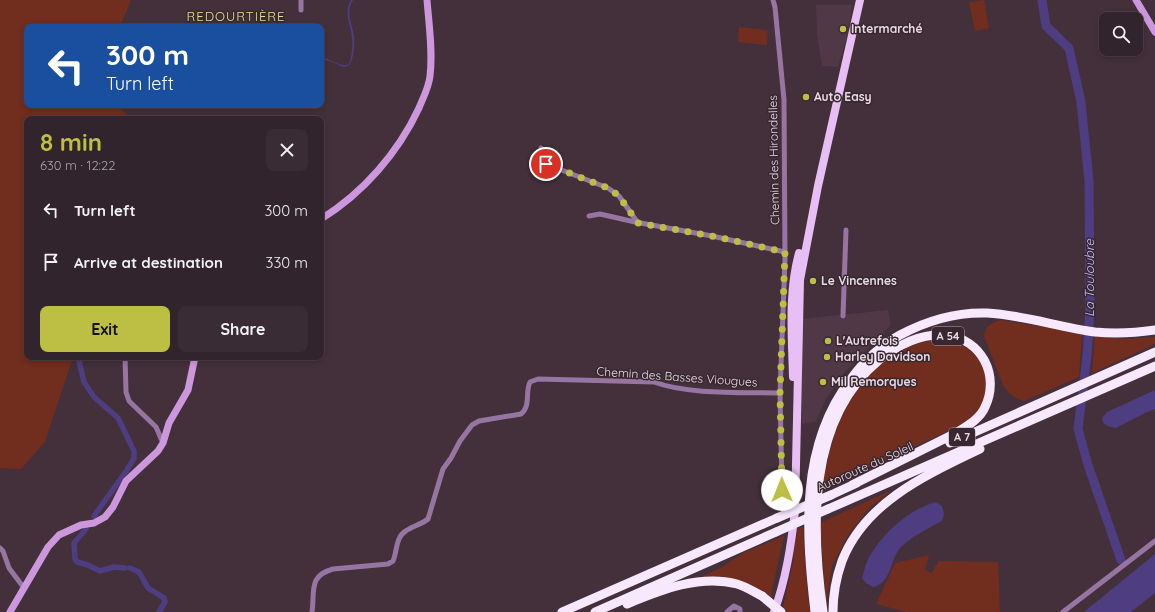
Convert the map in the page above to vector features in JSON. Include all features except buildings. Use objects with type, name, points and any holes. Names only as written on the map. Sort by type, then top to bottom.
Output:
[{"type":"highway","name":"A 54","points":[[815,612],[809,562],[808,529],[809,491],[813,464],[833,405],[841,391],[869,357],[892,340],[908,331],[924,324],[954,316],[986,313],[1020,316],[1094,332],[1140,332],[1155,330]]},
{"type":"highway","name":"A 54","points":[[823,612],[817,557],[816,527],[818,488],[823,459],[829,438],[849,395],[861,378],[886,354],[919,338],[933,335],[947,335],[963,340],[979,351],[987,364],[991,392],[985,409],[972,424],[852,485]]},
{"type":"highway","name":"Autoroute du Soleil","points":[[562,612],[1155,352]]},
{"type":"highway","name":"Autoroute du Soleil","points":[[595,612],[1155,366]]},
{"type":"highway","points":[[834,612],[833,602],[835,584],[844,557],[866,521],[885,502],[912,484],[944,466],[1045,419],[1072,402]]},
{"type":"highway","points":[[606,612],[667,589],[682,585],[702,582],[720,582],[738,584],[750,589],[762,596],[781,612]]},
{"type":"main road","points":[[774,612],[785,578],[791,547],[796,493],[799,291],[811,218],[860,0]]},
{"type":"main road","points":[[796,420],[793,386],[792,322],[795,270],[811,218]]},
{"type":"street","points":[[301,0],[301,10]]},
{"type":"street","points":[[324,217],[336,210],[361,188],[384,164],[413,122],[423,100],[430,77],[431,59],[427,0]]},
{"type":"street","name":"Chemin des Hirondelles","points":[[773,0],[775,7],[784,100],[785,252],[780,393],[782,490]]},
{"type":"street","points":[[1136,0],[1155,32]]},
{"type":"street","points":[[540,148],[546,164],[608,188],[619,196],[638,223]]},
{"type":"street","points":[[589,216],[600,214],[785,252]]},
{"type":"street","points":[[843,316],[846,230]]},
{"type":"street","points":[[783,321],[792,322]]},
{"type":"street","points":[[125,360],[126,392],[129,401],[156,427],[163,443]]},
{"type":"street","points":[[10,612],[48,547],[59,535],[81,525],[94,523],[104,517],[113,507],[126,481],[158,451],[163,443],[169,423],[188,390],[194,360]]},
{"type":"street","name":"Chemin des Basses Viougues","points":[[312,612],[314,599],[313,588],[317,578],[325,571],[388,564],[393,561],[401,534],[424,523],[428,519],[443,469],[460,441],[472,425],[479,421],[521,414],[527,407],[528,388],[530,382],[538,379],[654,382],[664,386],[705,391],[780,393]]},
{"type":"street","points":[[1063,612],[1155,541]]},
{"type":"street","points":[[0,548],[3,551],[9,568],[24,588]]},
{"type":"street","points":[[727,612],[734,606],[740,610]]},
{"type":"shaded area","points":[[0,0],[131,0],[121,24],[24,24],[24,108],[119,108],[129,116],[24,116],[24,360],[72,360],[45,442],[21,469],[0,468]]},
{"type":"shaded area","points":[[351,0],[353,0],[349,13],[354,36],[354,51],[350,64],[346,67],[340,66],[341,68],[339,65],[324,59],[324,57],[342,65],[349,64],[352,54],[352,44],[348,19]]},
{"type":"shaded area","points":[[984,0],[989,28],[975,31],[969,2]]},
{"type":"shaded area","points":[[816,5],[852,5],[847,37],[838,67],[822,66],[817,35]]},
{"type":"shaded area","points":[[739,27],[768,30],[767,45],[738,42]]},
{"type":"shaded area","points":[[888,310],[891,325],[844,373],[826,399],[815,422],[802,424],[801,319]]},
{"type":"shaded area","points":[[1000,320],[1082,333],[1079,377],[1024,401],[1012,395],[1003,385],[984,336],[989,326]]},
{"type":"shaded area","points":[[1095,336],[1126,339],[1155,337],[1155,344],[1092,373]]},
{"type":"shaded area","points":[[936,339],[953,342],[969,349],[981,362],[987,387],[983,403],[978,411],[962,425],[822,488],[830,449],[838,426],[845,410],[864,381],[889,358],[919,343]]},
{"type":"shaded area","points":[[1155,390],[1155,409],[1116,428],[1107,426],[1103,422],[1102,418],[1107,412]]},
{"type":"shaded area","points":[[887,492],[890,492],[870,507],[848,535],[832,566],[826,603],[820,523]]},
{"type":"shaded area","points":[[936,502],[942,506],[944,514],[942,521],[906,542],[895,556],[889,572],[883,582],[873,587],[866,583],[862,578],[867,562],[882,539],[906,516],[916,510]]},
{"type":"shaded area","points":[[803,527],[810,612],[788,612],[783,607],[792,568],[797,530]]},
{"type":"shaded area","points":[[784,536],[771,597],[759,589],[681,581],[701,577],[722,567],[743,553]]},
{"type":"shaded area","points":[[1155,554],[1155,593],[1131,612],[1084,612]]},
{"type":"shaded area","points":[[929,555],[925,570],[931,573],[939,561],[998,562],[1000,612],[906,612],[876,604],[895,563]]},
{"type":"waterway","name":"La Touloubre","points":[[1042,0],[1046,26],[1069,48],[1081,102],[1089,181],[1090,308],[1087,356],[1078,429],[1088,465],[1121,560]]},
{"type":"waterway","points":[[79,360],[84,382],[94,397],[118,418],[134,451],[134,458],[127,470],[94,516]]},
{"type":"waterway","points":[[86,529],[74,543],[75,559],[77,562],[88,565],[100,571],[114,567],[125,568]]},
{"type":"waterway","points":[[130,568],[139,572],[148,588],[164,598],[165,602],[159,612]]},
{"type":"place","name":"Intermarché","points":[[843,29]]},
{"type":"place","name":"Auto Easy","points":[[806,97]]},
{"type":"place","name":"Le Vincennes","points":[[813,281]]},
{"type":"place","name":"L'Autrefois","points":[[828,341]]},
{"type":"place","name":"Harley Davidson","points":[[827,357]]},
{"type":"place","name":"Mil Remorques","points":[[823,382]]},
{"type":"district","name":"REDOURTIÈRE","points":[[236,16]]},
{"type":"route","points":[[546,164],[608,188],[619,196],[638,223],[678,229],[785,252],[780,393],[782,490]]}]
